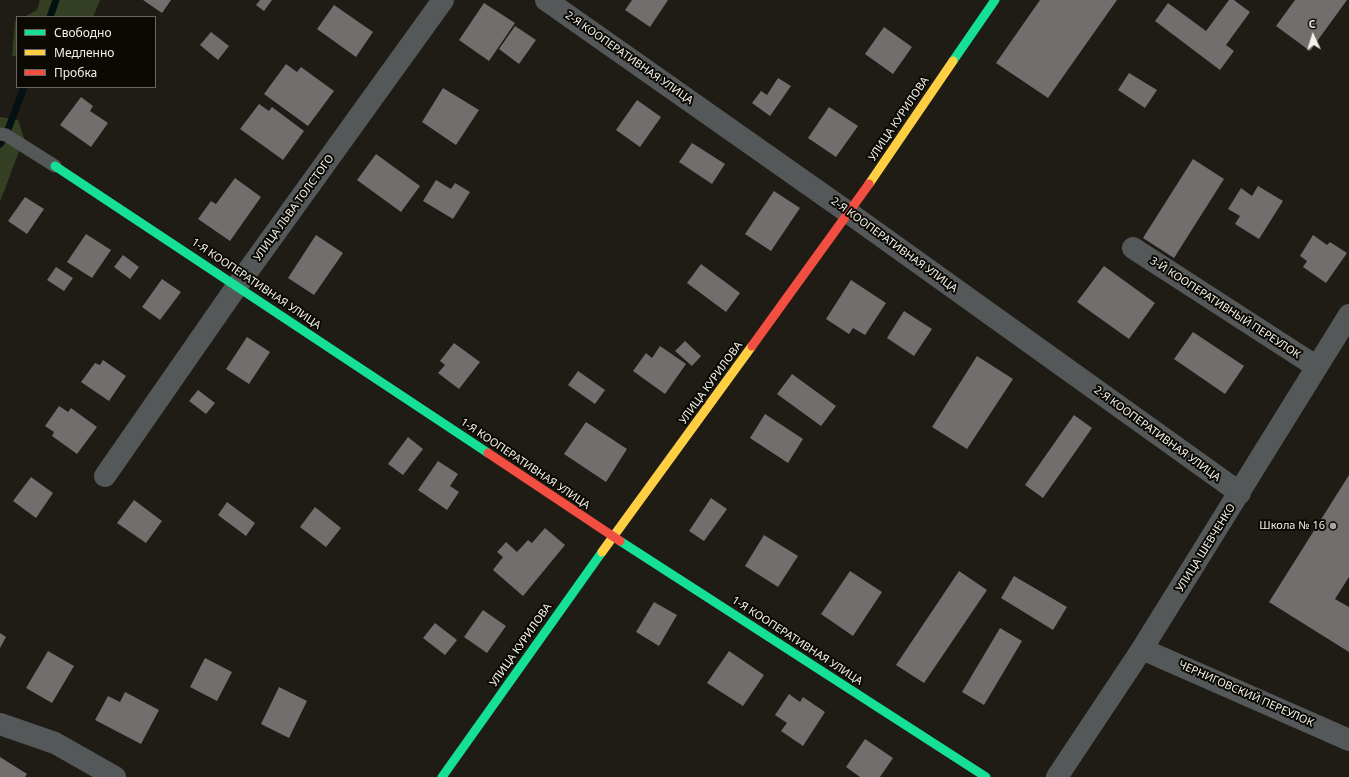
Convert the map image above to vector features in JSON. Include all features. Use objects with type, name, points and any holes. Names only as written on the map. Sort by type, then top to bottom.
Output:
[{"type":"street","name":"УЛИЦА ЛЬВА ТОЛСТОГО","points":[[105,476],[237,286],[443,0]]},
{"type":"street","name":"2-Я КООПЕРАТИВНАЯ УЛИЦА","points":[[546,0],[849,212],[1240,493]]},
{"type":"street","name":"УЛИЦА КУРИЛОВА","points":[[442,777],[613,537],[849,212],[995,0]]},
{"type":"street","name":"1-Я КООПЕРАТИВНАЯ УЛИЦА","points":[[54,166],[237,286],[613,537],[986,777]]},
{"type":"street","name":"3-Й КООПЕРАТИВНЫЙ ПЕРЕУЛОК","points":[[1133,248],[1317,367]]},
{"type":"street","name":"УЛИЦА ШЕВЧЕНКО","points":[[1057,777],[1142,649],[1349,315]]},
{"type":"street","name":"ЧЕРНИГОВСКИЙ ПЕРЕУЛОК","points":[[1142,649],[1349,740]]},
{"type":"street","points":[[0,724],[55,743],[115,777]]},
{"type":"lane","points":[[0,134],[6,135],[54,166]]},
{"type":"green space","points":[[40,0],[100,0],[93,16],[26,16],[37,10]]},
{"type":"green space","points":[[15,21],[16,21],[16,56],[12,56]]},
{"type":"green space","points":[[0,117],[18,120],[24,138],[0,202]]},
{"type":"building","points":[[143,0],[171,0],[162,13]]},
{"type":"building","points":[[260,0],[272,0],[264,11],[256,5]]},
{"type":"building","points":[[632,0],[668,0],[650,27],[625,10]]},
{"type":"building","points":[[1040,0],[1117,0],[1048,98],[996,63]]},
{"type":"building","points":[[1229,0],[1234,0],[1250,12],[1226,45],[1234,51],[1220,70],[1155,21],[1168,3],[1206,31]]},
{"type":"building","points":[[1295,0],[1347,0],[1310,51],[1276,26]]},
{"type":"building","points":[[484,3],[515,23],[489,61],[459,40]]},
{"type":"building","points":[[334,5],[373,32],[356,57],[317,29]]},
{"type":"building","points":[[515,26],[536,40],[519,64],[499,49]]},
{"type":"building","points":[[884,27],[912,47],[893,74],[865,54]]},
{"type":"building","points":[[211,32],[229,46],[218,60],[200,45]]},
{"type":"building","points":[[286,64],[297,72],[301,67],[334,91],[308,126],[264,94]]},
{"type":"building","points":[[1129,73],[1157,90],[1145,108],[1118,90]]},
{"type":"building","points":[[778,78],[791,86],[770,116],[752,103],[761,91],[767,95]]},
{"type":"building","points":[[443,88],[479,110],[456,145],[422,122]]},
{"type":"building","points":[[81,97],[93,106],[90,111],[108,123],[91,147],[60,125]]},
{"type":"building","points":[[637,100],[661,117],[640,147],[616,130]]},
{"type":"building","points":[[259,104],[269,111],[272,107],[304,131],[283,160],[240,129]]},
{"type":"building","points":[[829,107],[858,126],[836,157],[808,138]]},
{"type":"building","points":[[692,143],[725,164],[712,184],[679,162]]},
{"type":"building","points":[[376,154],[420,186],[401,212],[357,180]]},
{"type":"building","points":[[1193,159],[1224,179],[1174,258],[1143,238]]},
{"type":"building","points":[[235,178],[261,197],[230,241],[198,219],[211,201],[216,204]]},
{"type":"building","points":[[436,180],[451,189],[455,183],[470,192],[453,219],[423,201]]},
{"type":"building","points":[[1258,186],[1283,201],[1259,239],[1235,224],[1240,216],[1228,209],[1241,188],[1252,196]]},
{"type":"building","points":[[774,191],[800,208],[771,251],[745,234]]},
{"type":"building","points":[[25,197],[44,209],[27,234],[8,221]]},
{"type":"building","points":[[86,234],[111,250],[92,278],[67,262]]},
{"type":"building","points":[[316,235],[343,253],[314,295],[288,278]]},
{"type":"building","points":[[1313,235],[1327,245],[1330,242],[1347,253],[1326,283],[1303,267],[1307,261],[1300,256]]},
{"type":"building","points":[[123,255],[139,267],[130,279],[114,267]]},
{"type":"building","points":[[701,264],[740,293],[726,312],[687,283]]},
{"type":"building","points":[[1104,266],[1155,303],[1129,339],[1077,302]]},
{"type":"building","points":[[56,267],[73,278],[64,291],[47,280]]},
{"type":"building","points":[[162,279],[181,292],[160,320],[142,307]]},
{"type":"building","points":[[851,280],[886,303],[865,335],[853,328],[849,334],[826,319]]},
{"type":"building","points":[[904,311],[932,329],[914,356],[887,338]]},
{"type":"building","points":[[1193,332],[1244,366],[1225,394],[1174,359]]},
{"type":"building","points":[[247,337],[270,352],[249,384],[226,369]]},
{"type":"building","points":[[685,341],[701,356],[692,366],[675,351]]},
{"type":"building","points":[[454,343],[480,362],[459,389],[438,373],[445,365],[440,361]]},
{"type":"building","points":[[660,346],[686,364],[665,394],[633,371],[646,353],[652,358]]},
{"type":"building","points":[[977,356],[1013,379],[967,449],[932,427]]},
{"type":"building","points":[[103,360],[126,376],[109,401],[81,382],[95,363],[100,365]]},
{"type":"building","points":[[578,371],[605,390],[595,404],[568,385]]},
{"type":"building","points":[[792,374],[836,406],[821,426],[777,394]]},
{"type":"building","points":[[198,390],[215,403],[206,414],[189,401]]},
{"type":"building","points":[[59,406],[68,412],[71,408],[97,427],[77,454],[52,436],[54,432],[45,426]]},
{"type":"building","points":[[765,414],[803,439],[788,463],[750,438]]},
{"type":"building","points":[[1074,415],[1092,428],[1043,498],[1025,485]]},
{"type":"building","points":[[586,422],[627,449],[606,482],[564,454]]},
{"type":"building","points":[[408,437],[423,449],[403,475],[388,464]]},
{"type":"building","points":[[438,461],[458,474],[450,486],[459,492],[447,510],[418,490]]},
{"type":"building","name":"Школа № 16","points":[[1349,475],[1349,577],[1335,599],[1349,607],[1349,652],[1269,602]]},
{"type":"building","points":[[31,477],[53,493],[36,518],[13,501]]},
{"type":"building","points":[[711,498],[727,509],[704,541],[689,531]]},
{"type":"building","points":[[134,500],[162,521],[146,543],[117,523]]},
{"type":"building","points":[[227,502],[255,523],[246,536],[218,515]]},
{"type":"building","points":[[315,507],[341,528],[326,547],[300,527]]},
{"type":"building","points":[[545,528],[565,545],[523,596],[493,570],[503,557],[497,552],[506,542],[517,552],[528,540],[532,543]]},
{"type":"building","points":[[764,535],[798,556],[778,587],[745,566]]},
{"type":"building","points":[[850,571],[882,592],[853,636],[821,614]]},
{"type":"building","points":[[959,571],[987,590],[924,683],[896,665]]},
{"type":"building","points":[[1014,576],[1067,607],[1053,630],[1001,598]]},
{"type":"building","points":[[654,602],[677,615],[659,646],[636,632]]},
{"type":"building","points":[[483,610],[506,626],[487,653],[464,637]]},
{"type":"building","points":[[435,623],[457,640],[445,655],[423,638]]},
{"type":"building","points":[[1000,628],[1022,641],[984,705],[962,692]]},
{"type":"building","points":[[0,633],[6,637],[0,648]]},
{"type":"building","points":[[48,651],[74,666],[52,703],[26,688]]},
{"type":"building","points":[[729,651],[764,675],[743,706],[707,683]]},
{"type":"building","points":[[205,658],[232,672],[217,701],[190,687]]},
{"type":"building","points":[[279,687],[307,701],[289,738],[261,724]]},
{"type":"building","points":[[125,692],[159,710],[141,744],[95,720],[108,696],[120,702]]},
{"type":"building","points":[[789,694],[800,702],[803,697],[825,712],[803,746],[781,731],[787,723],[775,715]]},
{"type":"building","points":[[865,739],[893,758],[880,777],[860,777],[846,767]]},
{"type":"building","points":[[0,757],[27,774],[25,777],[0,777]]},
{"type":"waterway","points":[[50,16],[56,0]]},
{"type":"waterway","points":[[0,144],[6,135],[24,88]]},
{"type":"traffic: fast","points":[[953,61],[995,0]]},
{"type":"traffic: fast","points":[[55,166],[488,453]]},
{"type":"traffic: fast","points":[[620,541],[986,777]]},
{"type":"traffic: fast","points":[[442,777],[602,552]]},
{"type":"traffic: slow","points":[[869,184],[953,61]]},
{"type":"traffic: slow","points":[[602,552],[752,346]]},
{"type":"traffic: jam","points":[[752,346],[869,184]]},
{"type":"traffic: jam","points":[[488,453],[620,541]]},
{"type":"place","name":"Школа № 16","points":[[1333,526]]}]
